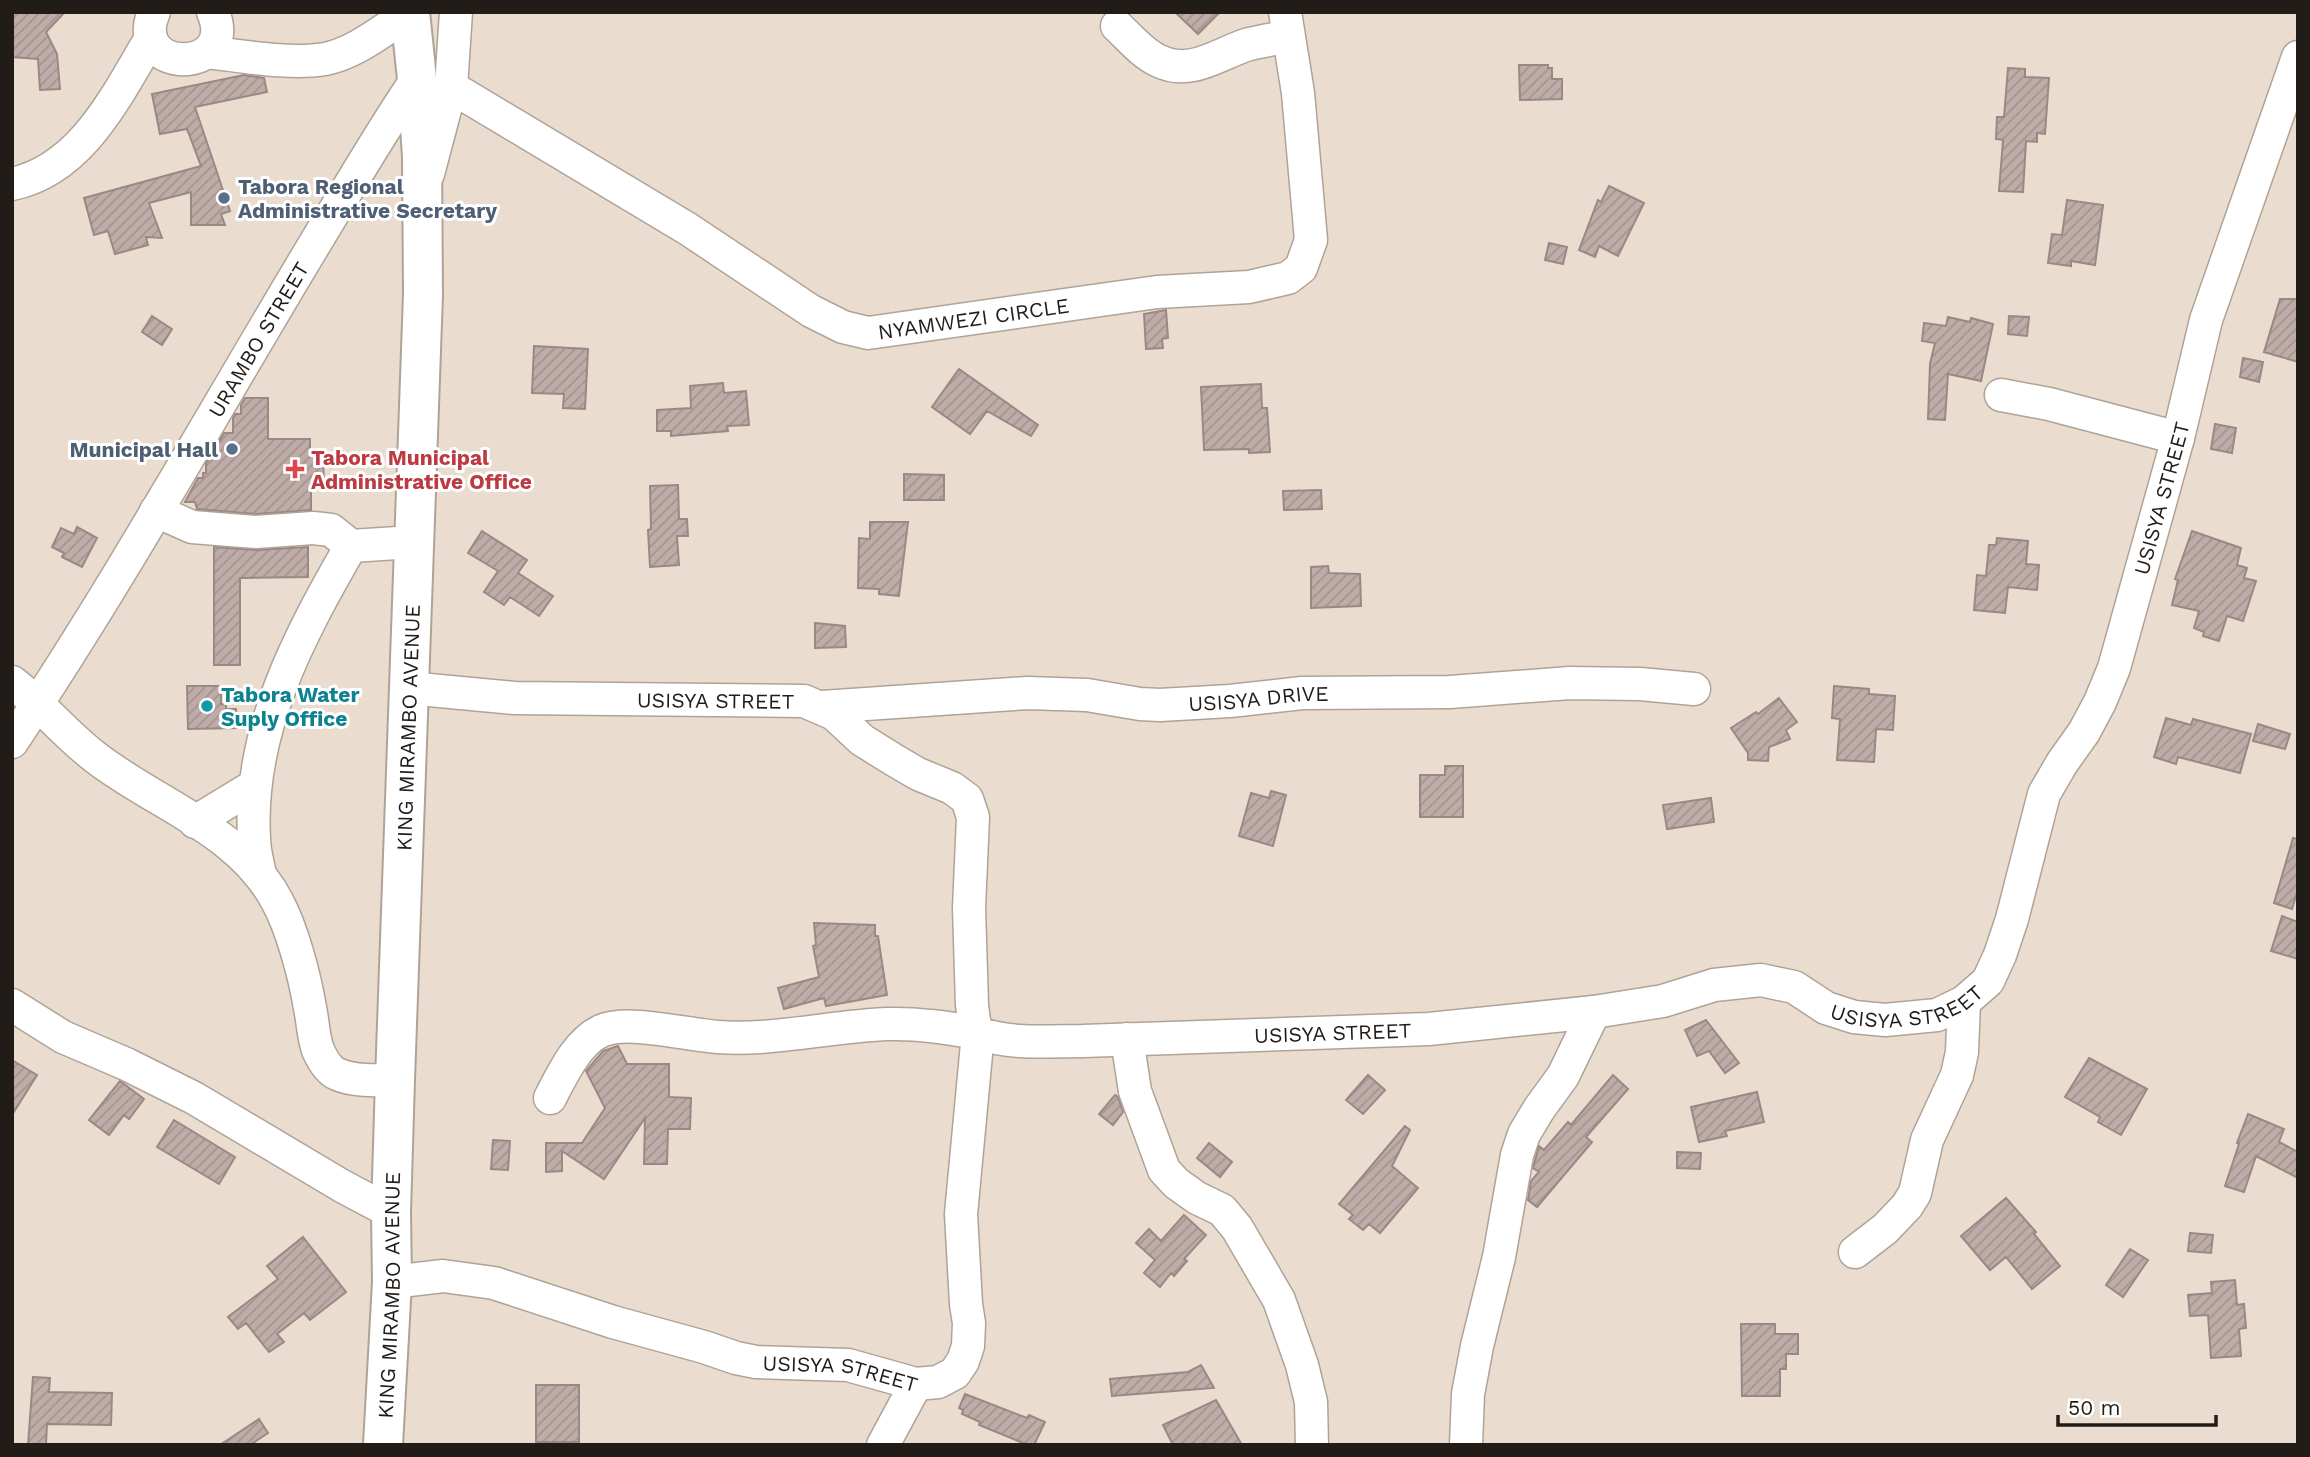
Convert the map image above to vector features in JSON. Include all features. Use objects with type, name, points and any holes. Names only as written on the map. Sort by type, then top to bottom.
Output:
[{"type":"main road","name":"KING MIRAMBO AVENUE","points":[[383,1445],[392,1282],[391,1212],[423,294],[423,196],[434,83],[410,12]]},
{"type":"street","points":[[153,25],[158,50],[169,58],[182,61],[195,59],[207,52],[215,41],[218,28],[213,12]]},
{"type":"street","points":[[207,52],[285,60],[326,59],[367,41],[410,12]]},
{"type":"street","points":[[434,83],[456,12]]},
{"type":"street","points":[[12,184],[47,170],[69,156],[90,136],[153,25]]},
{"type":"street","points":[[1118,26],[1156,60],[1171,66],[1190,66],[1210,61],[1287,25]]},
{"type":"street","name":"NYAMWEZI CIRCLE","points":[[434,83],[688,229],[811,311],[843,327],[868,333],[1157,292],[1249,287],[1288,278],[1301,268],[1311,240],[1298,93],[1287,25]]},
{"type":"street","name":"USISYA STREET","points":[[978,1033],[1001,1039],[1032,1041],[1429,1029],[1594,1012],[1663,1000],[1714,985],[1761,980],[1794,987],[1826,1007],[1854,1017],[1911,1019],[1937,1015],[1964,1002],[1988,981],[2012,919],[2044,794],[2084,732],[2105,691],[2131,609],[2178,438],[2206,320],[2298,57]]},
{"type":"street","name":"URAMBO STREET","points":[[12,742],[104,601],[379,136],[434,83]]},
{"type":"street","points":[[2001,395],[2049,404],[2178,438]]},
{"type":"street","points":[[156,511],[192,527],[256,532],[313,528],[331,530],[351,546],[413,542]]},
{"type":"street","points":[[260,875],[254,841],[254,786],[260,751],[281,681],[309,621],[351,546]]},
{"type":"street","points":[[12,682],[96,758],[223,838],[260,875],[278,902],[300,962],[316,1047],[324,1062],[336,1074],[360,1080],[395,1080]]},
{"type":"street","name":"USISYA DRIVE","points":[[822,707],[1027,693],[1087,695],[1160,705],[1302,693],[1450,692],[1570,683],[1640,684],[1694,689]]},
{"type":"street","name":"USISYA STREET","points":[[392,1282],[443,1276],[494,1283],[736,1358],[756,1362],[848,1365],[916,1384],[938,1382],[955,1373],[963,1362],[968,1346],[969,1323],[961,1214],[978,1033],[974,1021],[970,960],[973,817],[967,799],[952,788],[894,761],[862,740],[846,723],[822,707],[804,701],[514,698],[408,688]]},
{"type":"street","points":[[195,822],[254,786]]},
{"type":"street","points":[[1856,1252],[1885,1229],[1907,1206],[1915,1193],[1927,1140],[1957,1075],[1962,1052],[1964,1002]]},
{"type":"street","points":[[12,1005],[63,1037],[126,1064],[194,1098],[391,1212]]},
{"type":"street","points":[[1466,1445],[1468,1394],[1499,1257],[1517,1155],[1524,1134],[1563,1076],[1594,1012]]},
{"type":"street","points":[[550,1098],[567,1067],[585,1044],[600,1031],[615,1027],[744,1038],[888,1024],[948,1027],[978,1033]]},
{"type":"street","points":[[1127,1039],[1135,1091],[1164,1170],[1176,1183],[1197,1198],[1222,1210],[1237,1228],[1279,1300],[1302,1365],[1311,1402],[1312,1445]]},
{"type":"street","points":[[883,1445],[916,1384]]},
{"type":"building","points":[[12,12],[65,12],[46,32],[57,54],[60,89],[40,90],[38,59],[12,57]]},
{"type":"building","points":[[1175,12],[1220,12],[1198,34]]},
{"type":"building","points":[[1519,65],[1548,65],[1548,68],[1552,68],[1552,79],[1562,79],[1562,99],[1520,100]]},
{"type":"building","points":[[2008,68],[2025,69],[2025,77],[2049,78],[2045,134],[2037,133],[2037,142],[2026,141],[2023,192],[1999,191],[2003,140],[1996,139],[1997,117],[2004,117]]},
{"type":"building","points":[[244,75],[264,78],[267,92],[195,107],[230,211],[221,214],[225,225],[191,225],[191,192],[149,203],[162,238],[146,237],[148,245],[115,254],[108,231],[94,235],[84,198],[201,166],[187,129],[160,134],[152,94]]},
{"type":"building","points":[[1609,186],[1644,203],[1618,256],[1599,246],[1595,257],[1579,250],[1598,200],[1601,202]]},
{"type":"building","points":[[2067,200],[2103,205],[2095,265],[2071,261],[2071,266],[2048,263],[2052,234],[2062,235]]},
{"type":"building","points":[[1549,243],[1567,247],[1563,264],[1545,260]]},
{"type":"building","points":[[2280,299],[2298,299],[2298,362],[2264,352]]},
{"type":"building","points":[[1166,310],[1168,338],[1162,339],[1163,348],[1146,349],[1144,314]]},
{"type":"building","points":[[152,316],[172,329],[162,345],[142,332]]},
{"type":"building","points":[[2009,316],[2029,317],[2027,336],[2008,334]]},
{"type":"building","points":[[1948,317],[1970,322],[1971,318],[1993,324],[1981,381],[1948,374],[1945,420],[1928,419],[1930,364],[1935,343],[1922,341],[1924,323],[1946,326]]},
{"type":"building","points":[[534,346],[588,349],[585,409],[563,408],[564,394],[532,393]]},
{"type":"building","points":[[2243,358],[2263,362],[2259,382],[2240,377]]},
{"type":"building","points":[[959,369],[1038,425],[1031,436],[987,411],[970,434],[932,407]]},
{"type":"building","points":[[723,383],[724,393],[746,391],[749,425],[727,426],[728,431],[671,436],[671,431],[657,431],[657,410],[691,408],[690,386]]},
{"type":"building","points":[[1261,384],[1262,408],[1267,408],[1270,452],[1249,453],[1249,449],[1204,450],[1201,387]]},
{"type":"building","points":[[245,398],[268,398],[268,439],[310,439],[310,451],[323,451],[324,486],[311,486],[311,510],[256,514],[197,509],[195,502],[185,502],[198,478],[203,478],[203,473],[206,473],[206,463],[224,433],[233,433],[233,418],[235,414],[241,414],[241,405]]},
{"type":"building","points":[[2215,424],[2236,428],[2232,453],[2211,449]]},
{"type":"building","points":[[904,474],[944,475],[944,500],[904,500]]},
{"type":"building","points":[[678,485],[679,519],[687,519],[688,536],[677,536],[679,565],[650,567],[650,486]]},
{"type":"building","points":[[1321,490],[1322,509],[1284,510],[1283,491]]},
{"type":"building","points":[[870,522],[908,522],[899,596],[879,594],[879,589],[858,588],[859,538],[870,539]]},
{"type":"building","points":[[77,527],[97,538],[82,567],[62,557],[64,553],[52,547],[61,528],[74,534]]},
{"type":"building","points":[[482,531],[527,560],[518,573],[553,596],[539,616],[510,597],[504,605],[484,592],[498,571],[468,553]]},
{"type":"building","points":[[2192,531],[2241,548],[2237,565],[2247,568],[2244,578],[2256,581],[2243,621],[2227,616],[2219,641],[2203,636],[2204,632],[2194,628],[2199,611],[2172,605],[2178,580],[2175,579]]},
{"type":"building","points":[[1997,538],[2028,541],[2026,564],[2039,565],[2037,590],[2008,587],[2005,613],[1974,610],[1977,575],[1986,576],[1989,545],[1996,545]]},
{"type":"building","points":[[214,547],[257,550],[308,547],[308,577],[240,578],[240,665],[214,665]]},
{"type":"building","points":[[1328,566],[1329,573],[1360,574],[1361,606],[1311,608],[1311,567]]},
{"type":"building","points":[[815,623],[845,626],[846,647],[815,648]]},
{"type":"building","name":"Tabora Water Suply Office","points":[[187,686],[221,686],[221,704],[226,704],[226,709],[236,709],[237,728],[188,729]]},
{"type":"building","points":[[1834,686],[1869,689],[1869,694],[1895,696],[1893,730],[1876,729],[1874,762],[1837,760],[1840,719],[1832,718]]},
{"type":"building","points":[[1779,698],[1797,722],[1786,730],[1790,739],[1769,747],[1768,761],[1748,760],[1748,753],[1731,728],[1756,712],[1758,714]]},
{"type":"building","points":[[2166,718],[2191,725],[2193,719],[2251,734],[2240,773],[2178,757],[2176,764],[2154,757]]},
{"type":"building","points":[[2258,724],[2290,734],[2285,749],[2253,741]]},
{"type":"building","points":[[1445,766],[1463,766],[1463,817],[1420,817],[1420,775],[1445,775]]},
{"type":"building","points":[[1271,791],[1286,795],[1273,846],[1239,836],[1251,793],[1269,798]]},
{"type":"building","points":[[1711,798],[1714,822],[1667,829],[1663,805]]},
{"type":"building","points":[[2293,838],[2298,839],[2298,889],[2292,909],[2274,903]]},
{"type":"building","points":[[2282,916],[2298,922],[2298,959],[2271,951]]},
{"type":"building","points":[[814,923],[875,925],[887,995],[826,1006],[824,998],[784,1009],[778,988],[819,977],[813,946],[816,945]]},
{"type":"building","points":[[1706,1020],[1739,1063],[1725,1073],[1709,1051],[1697,1056],[1685,1030]]},
{"type":"building","points":[[618,1046],[627,1064],[669,1064],[669,1097],[691,1098],[690,1129],[668,1129],[667,1164],[644,1164],[645,1118],[604,1179],[562,1151],[562,1171],[546,1172],[546,1143],[582,1143],[605,1108],[586,1071],[603,1051]]},
{"type":"building","points":[[2089,1058],[2147,1089],[2121,1135],[2098,1122],[2100,1117],[2065,1097]]},
{"type":"building","points":[[12,1060],[37,1075],[12,1115]]},
{"type":"building","points":[[1368,1075],[1385,1090],[1363,1114],[1346,1100]]},
{"type":"building","points":[[1613,1075],[1628,1089],[1586,1137],[1592,1142],[1537,1207],[1528,1200],[1531,1181],[1539,1172],[1533,1168],[1539,1146],[1544,1150],[1568,1122],[1571,1125]]},
{"type":"building","points":[[120,1081],[144,1099],[129,1119],[124,1115],[109,1135],[89,1120]]},
{"type":"building","points":[[1757,1092],[1764,1122],[1725,1131],[1727,1136],[1699,1142],[1691,1107]]},
{"type":"building","points":[[1115,1095],[1123,1112],[1113,1125],[1099,1114]]},
{"type":"building","points":[[2248,1114],[2284,1129],[2279,1142],[2298,1152],[2298,1178],[2256,1156],[2244,1192],[2225,1186]]},
{"type":"building","points":[[174,1120],[235,1157],[219,1184],[157,1147]]},
{"type":"building","points":[[1405,1126],[1410,1130],[1392,1166],[1418,1188],[1380,1233],[1369,1224],[1363,1230],[1349,1219],[1353,1215],[1339,1204]]},
{"type":"building","points":[[493,1140],[510,1141],[508,1170],[491,1169]]},
{"type":"building","points":[[1209,1143],[1232,1162],[1220,1177],[1197,1158]]},
{"type":"building","points":[[1677,1152],[1701,1153],[1700,1169],[1677,1168]]},
{"type":"building","points":[[2006,1198],[2036,1232],[2034,1234],[2060,1266],[2032,1289],[2006,1257],[1990,1270],[1961,1236]]},
{"type":"building","points":[[1184,1215],[1206,1235],[1184,1259],[1187,1261],[1174,1276],[1171,1273],[1160,1287],[1144,1273],[1155,1260],[1136,1243],[1149,1229],[1161,1241]]},
{"type":"building","points":[[2190,1233],[2213,1235],[2211,1253],[2188,1251]]},
{"type":"building","points":[[303,1237],[346,1292],[310,1320],[304,1313],[277,1334],[284,1342],[269,1352],[246,1323],[238,1329],[228,1317],[278,1279],[267,1266]]},
{"type":"building","points":[[2130,1249],[2148,1260],[2123,1297],[2106,1285]]},
{"type":"building","points":[[2235,1280],[2237,1305],[2244,1304],[2246,1328],[2239,1329],[2241,1356],[2211,1358],[2208,1315],[2190,1316],[2188,1295],[2212,1293],[2211,1282]]},
{"type":"building","points":[[1741,1324],[1775,1324],[1775,1334],[1798,1334],[1798,1354],[1786,1354],[1786,1369],[1780,1369],[1780,1396],[1742,1396]]},
{"type":"building","points":[[1201,1365],[1214,1388],[1112,1396],[1110,1379],[1188,1372]]},
{"type":"building","points":[[33,1377],[50,1378],[49,1392],[112,1393],[111,1425],[47,1424],[46,1445],[28,1445]]},
{"type":"building","points":[[536,1385],[579,1385],[579,1442],[536,1442]]},
{"type":"building","points":[[965,1394],[1027,1418],[1029,1415],[1045,1422],[1034,1445],[979,1425],[980,1422],[962,1414],[963,1410],[959,1408]]},
{"type":"building","points":[[1216,1400],[1242,1445],[1173,1445],[1163,1425]]},
{"type":"building","points":[[259,1419],[268,1433],[250,1445],[220,1445]]},
{"type":"place","name":"Tabora Regional Administrative Secretary","points":[[224,198]]},
{"type":"place","name":"Municipal Hall","points":[[232,449]]},
{"type":"place","name":"Tabora Municipal Administrative Office","points":[[295,469]]},
{"type":"place","name":"Tabora Water Suply Office","points":[[207,706]]}]
